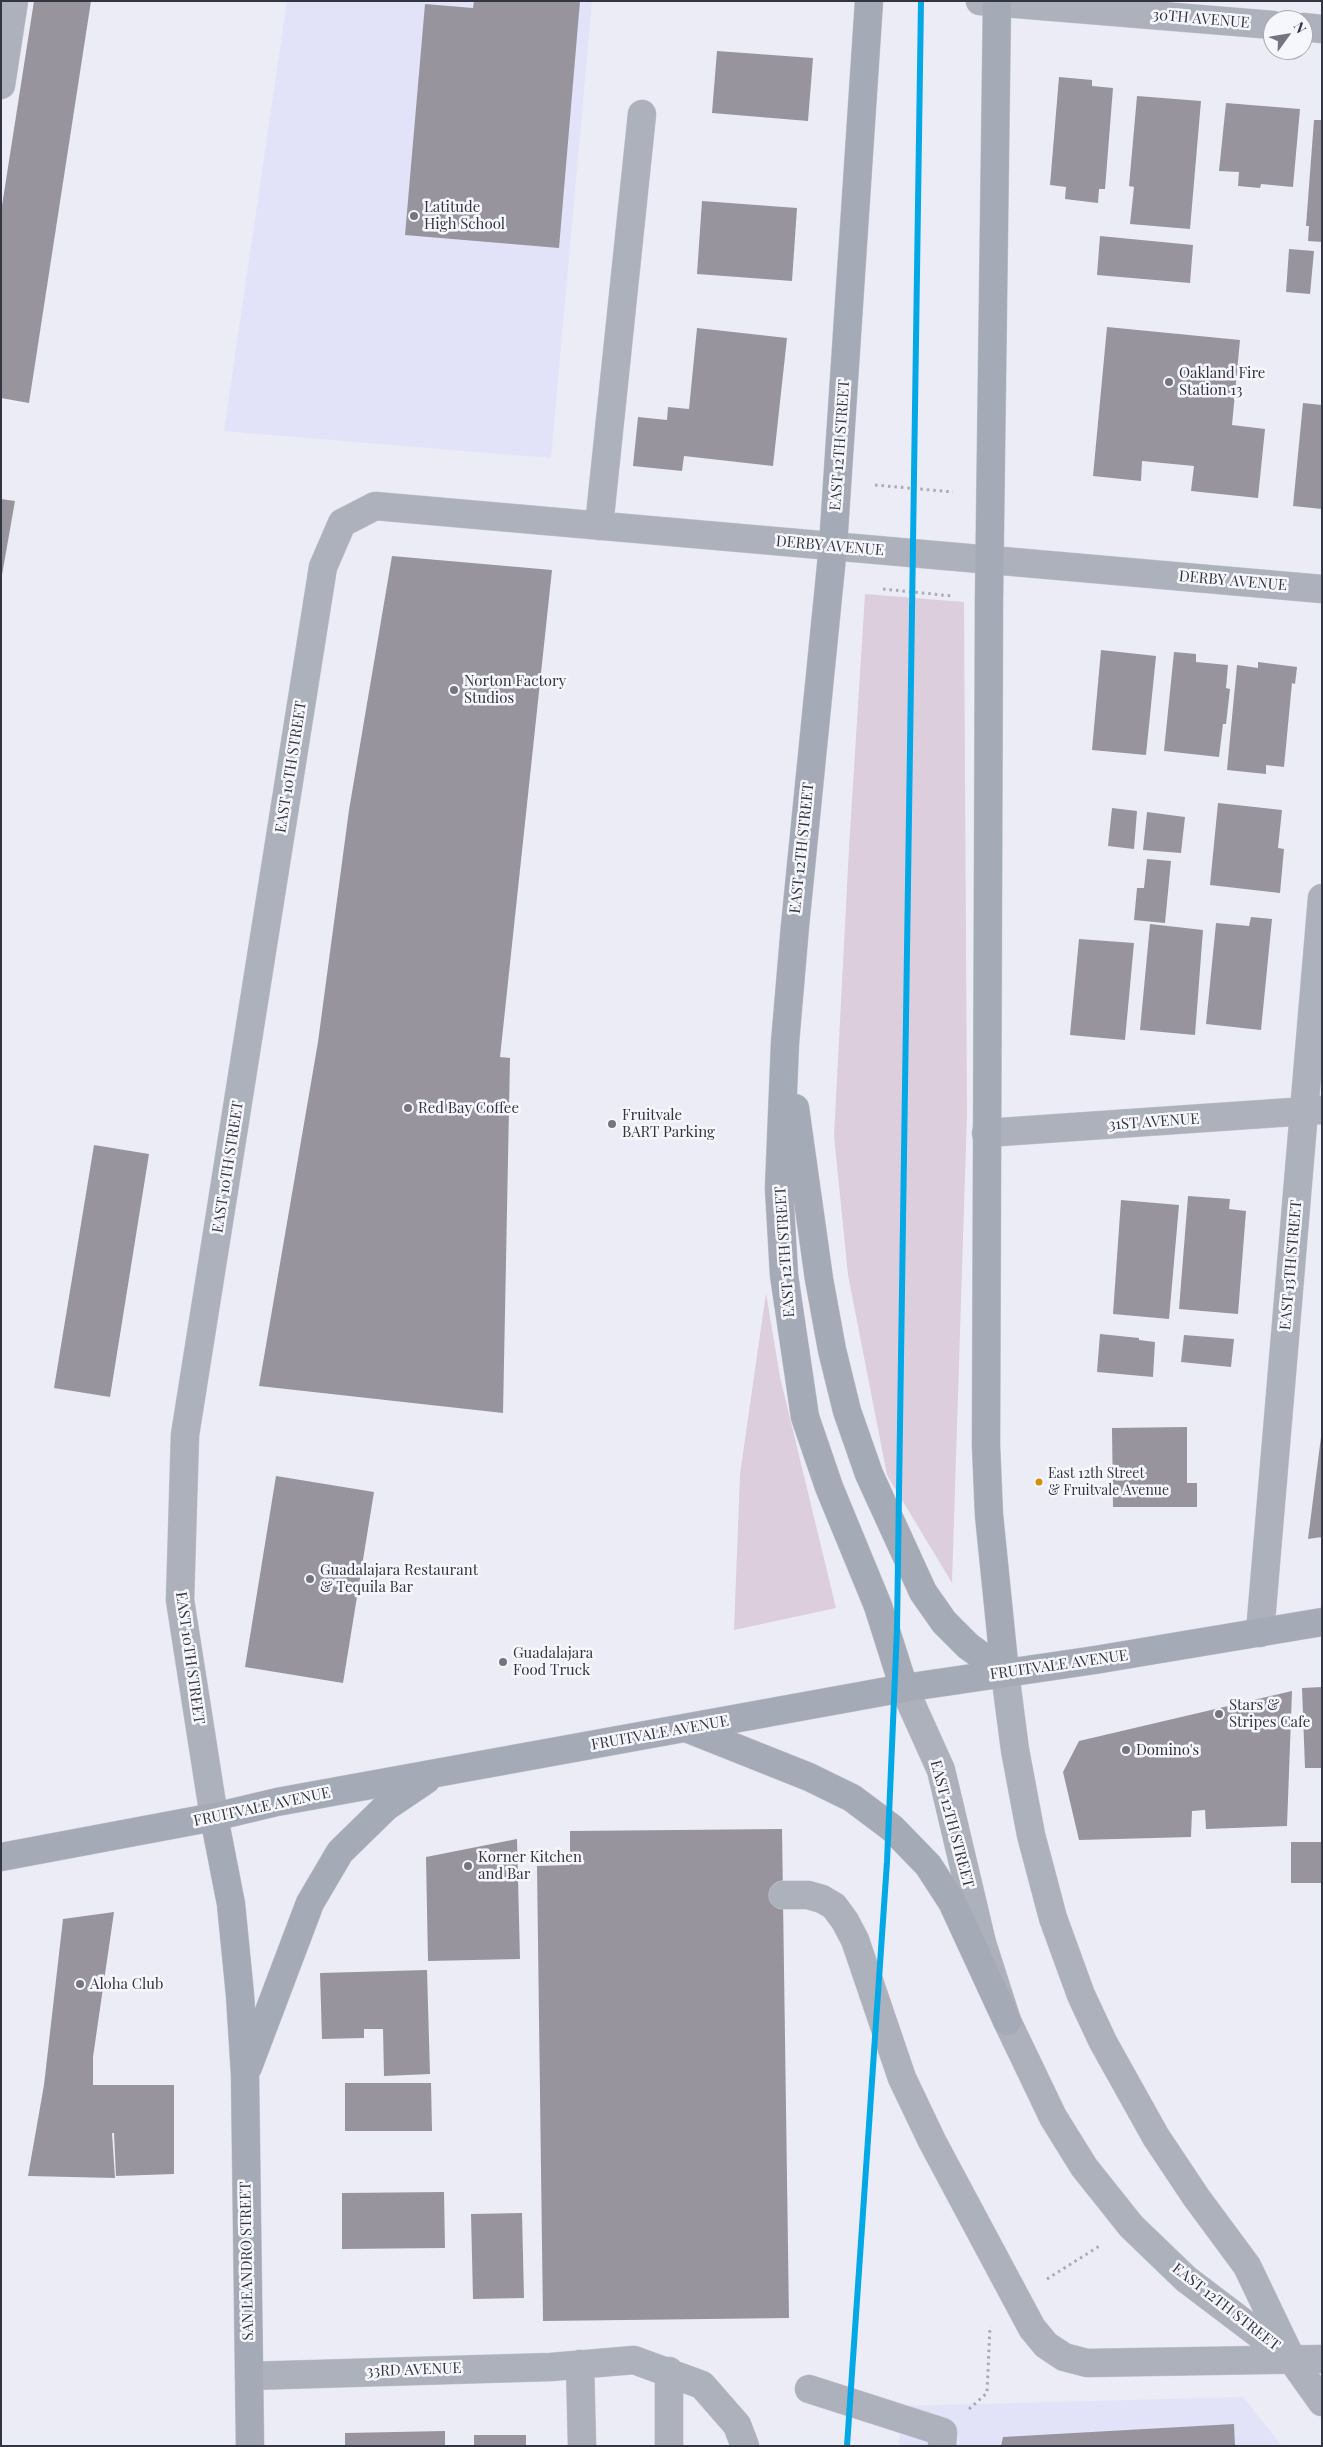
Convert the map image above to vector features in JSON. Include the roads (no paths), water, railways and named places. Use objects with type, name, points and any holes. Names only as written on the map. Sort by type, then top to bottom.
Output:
[{"type":"main road","name":"EAST 12TH STREET","points":[[868,1],[833,546],[795,926],[786,1042],[779,1188],[784,1275],[793,1348],[805,1417],[829,1486],[878,1606],[904,1688]]},
{"type":"main road","name":"EAST 12TH STREET","points":[[992,2],[986,1445],[989,1515],[1005,1672]]},
{"type":"main road","points":[[786,1042],[819,1279],[832,1350],[847,1411],[869,1474],[923,1592],[944,1622],[968,1646],[1005,1672]]},
{"type":"main road","name":"FRUITVALE AVENUE","points":[[1,1857],[214,1817],[277,1802],[904,1688],[1005,1672],[1086,1662],[1322,1622]]},
{"type":"main road","points":[[686,1728],[809,1777],[852,1798],[892,1828],[928,1865],[952,1902],[1007,2021]]},
{"type":"main road","name":"SAN LEANDRO STREET","points":[[245,2075],[310,1903],[340,1852],[386,1807],[434,1774]]},
{"type":"main road","name":"SAN LEANDRO STREET","points":[[214,1817],[230,1904],[240,1995],[245,2075],[250,2446]]},
{"type":"street","points":[[1,85],[14,1]]},
{"type":"street","name":"30TH AVENUE","points":[[992,2],[1263,24]]},
{"type":"street","points":[[599,526],[642,114]]},
{"type":"street","name":"DERBY AVENUE","points":[[342,523],[375,506],[1322,589]]},
{"type":"street","name":"EAST 10TH STREET","points":[[214,1817],[180,1600],[185,1435],[323,567],[342,523]]},
{"type":"street","name":"EAST 13TH STREET","points":[[1260,1633],[1313,1111],[1322,898]]},
{"type":"street","name":"31ST AVENUE","points":[[986,1133],[1313,1111]]},
{"type":"street","name":"EAST 12TH STREET","points":[[1005,1672],[1015,1750],[1031,1835],[1053,1918],[1081,1995],[1103,2042],[1156,2137],[1196,2197],[1247,2266],[1292,2360],[1322,2402]]},
{"type":"street","name":"EAST 12TH STREET","points":[[904,1688],[941,1770],[982,1943],[1007,2021],[1053,2117],[1084,2167],[1132,2226],[1186,2279],[1292,2360]]},
{"type":"street","points":[[783,1895],[808,1895],[822,1899],[834,1906],[845,1921],[854,1940],[902,2078],[932,2141],[1032,2328],[1046,2345],[1064,2357],[1087,2363],[1322,2359]]},
{"type":"street","name":"33RD AVENUE","points":[[249,2376],[580,2364],[634,2360],[669,2371],[702,2385],[737,2425],[745,2446]]},
{"type":"street","points":[[580,2364],[582,2446]]},
{"type":"street","points":[[669,2371],[669,2446]]},
{"type":"street","points":[[809,2389],[942,2439]]},
{"type":"place","name":"Latitude High School","points":[[414,216]]},
{"type":"place","name":"Oakland Fire Station 13","points":[[1169,382]]},
{"type":"place","name":"Norton Factory Studios","points":[[454,690]]},
{"type":"place","name":"Red Bay Coffee","points":[[408,1108]]},
{"type":"place","name":"Fruitvale BART Parking","points":[[612,1124]]},
{"type":"place","name":"East 12th Street & Fruitvale Avenue","points":[[1039,1482]]},
{"type":"place","name":"Guadalajara Restaurant & Tequila Bar","points":[[310,1579]]},
{"type":"place","name":"Guadalajara Food Truck","points":[[503,1662]]},
{"type":"place","name":"Stars & Stripes Cafe","points":[[1219,1714]]},
{"type":"place","name":"Domino's","points":[[1126,1750]]},
{"type":"place","name":"Korner Kitchen and Bar","points":[[468,1866]]},
{"type":"place","name":"Aloha Club","points":[[80,1984]]}]
